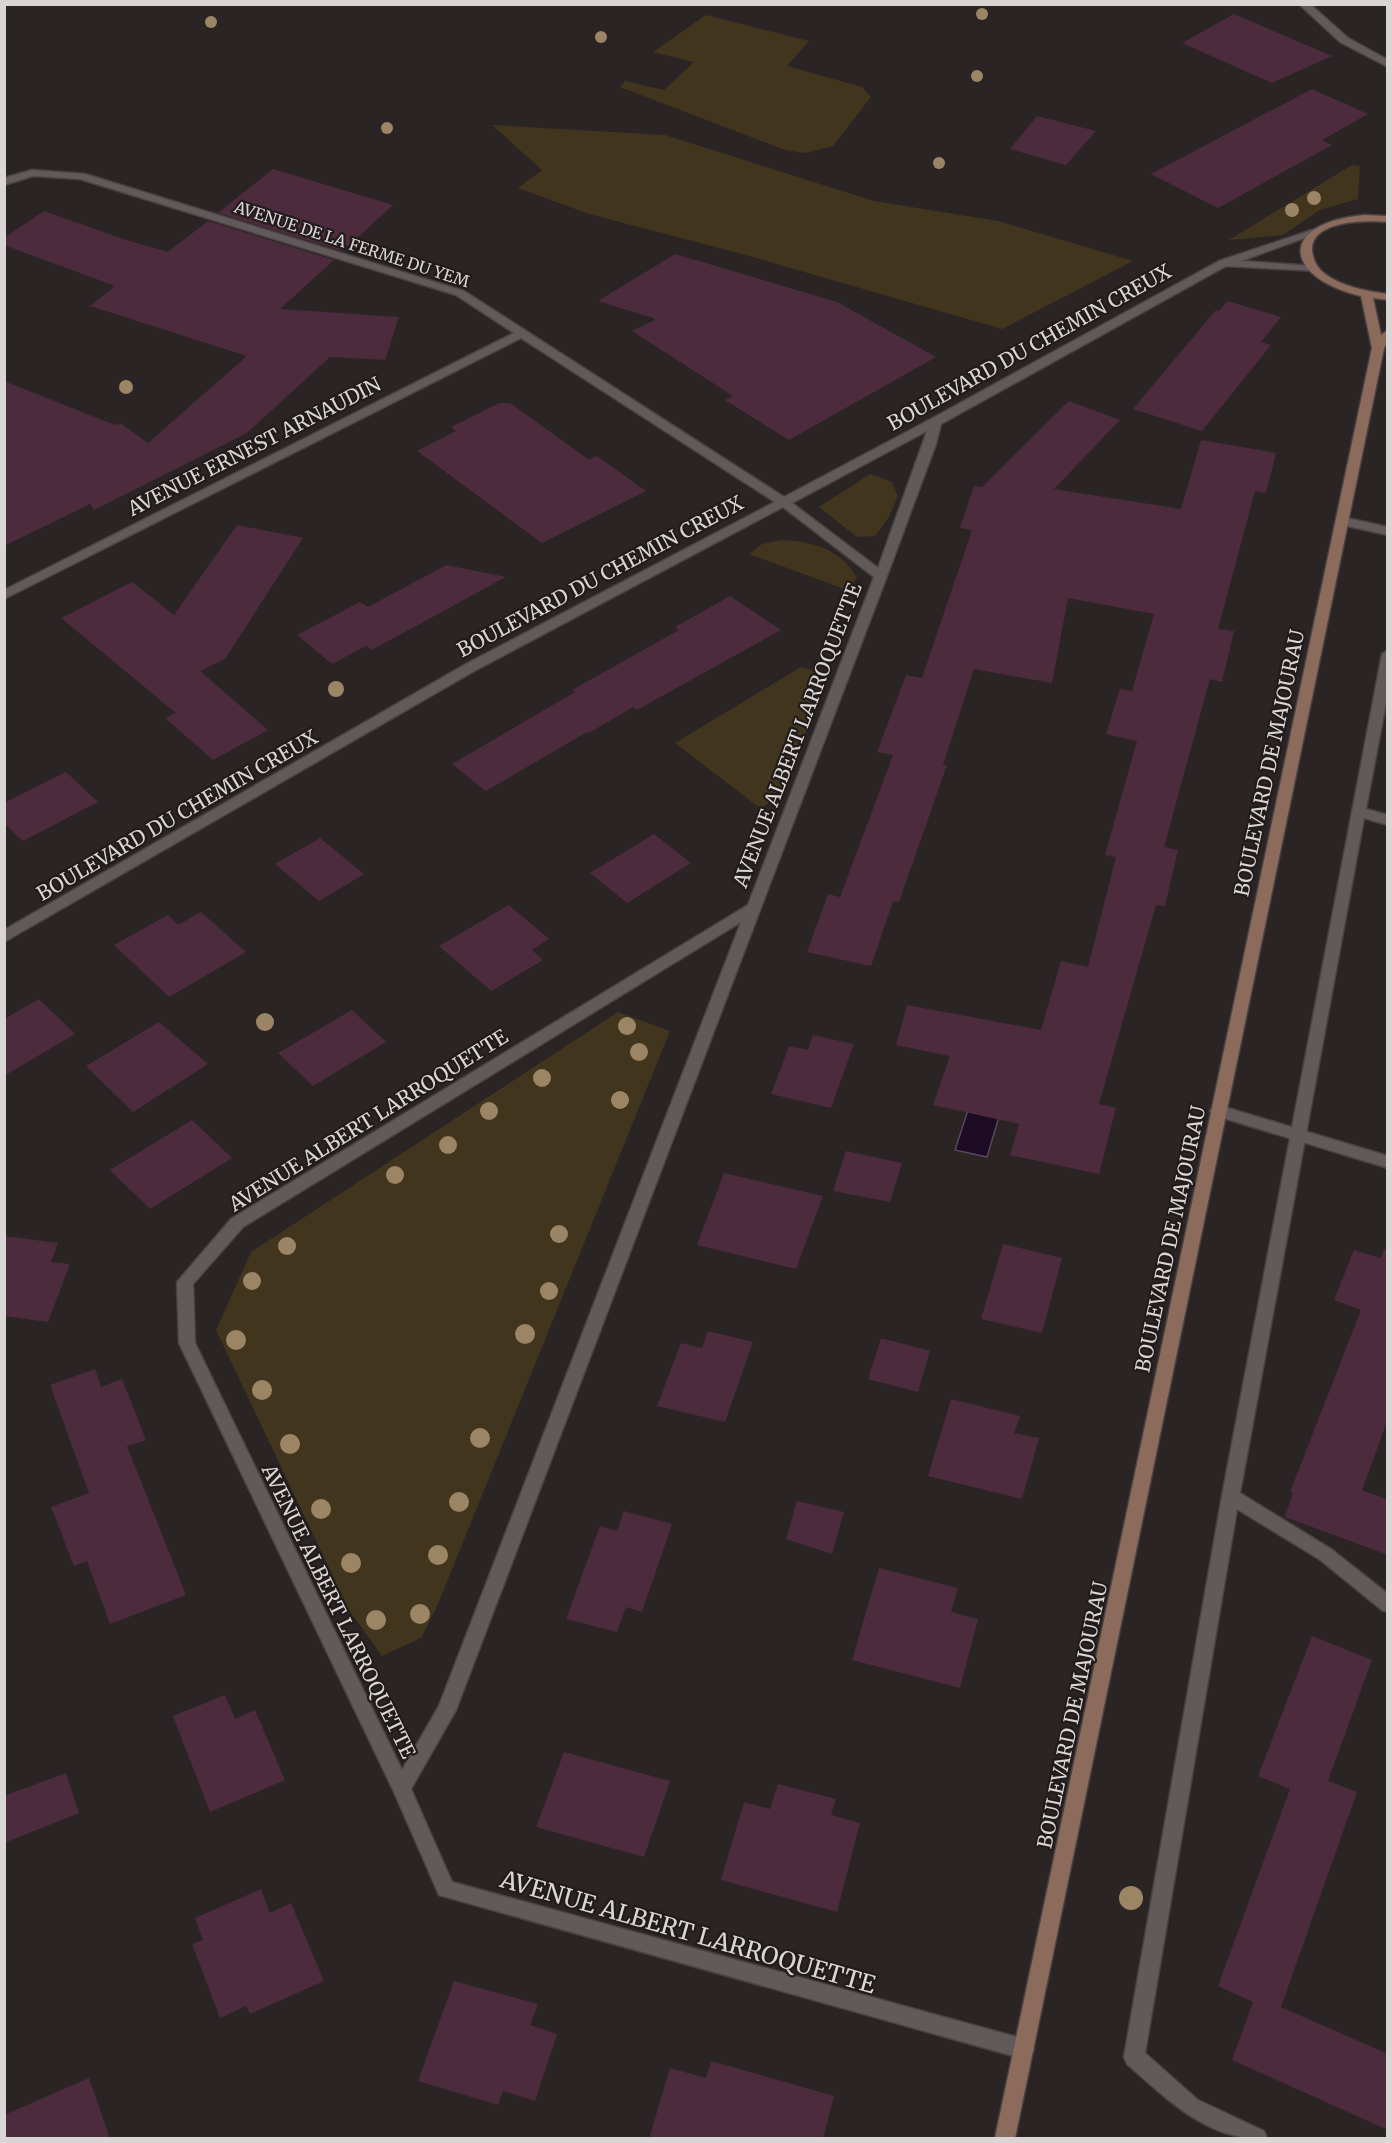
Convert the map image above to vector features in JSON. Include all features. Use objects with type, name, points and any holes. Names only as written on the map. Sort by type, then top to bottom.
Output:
[{"type":"street","points":[[1304,4],[1344,40],[1388,64]]},
{"type":"street","name":"AVENUE DE LA FERME DU YEM","points":[[4,182],[32,173],[81,176],[460,293],[783,501]]},
{"type":"street","points":[[1388,206],[1382,218],[1342,220],[1331,223],[1316,232],[1307,244],[1307,257],[1314,269],[1336,284],[1366,294],[1388,297]]},
{"type":"street","name":"BOULEVARD DU CHEMIN CREUX","points":[[4,937],[471,667],[935,422],[1223,263],[1316,232]]},
{"type":"street","points":[[1223,263],[1314,269]]},
{"type":"street","name":"BOULEVARD DE MAJOURAU","points":[[1366,294],[1378,348]]},
{"type":"street","name":"AVENUE ERNEST ARNAUDIN","points":[[4,595],[522,333]]},
{"type":"street","name":"BOULEVARD DE MAJOURAU","points":[[1005,2139],[1378,348],[1388,333]]},
{"type":"street","name":"AVENUE ALBERT LARROQUETTE","points":[[401,1788],[447,1710],[881,576],[930,444],[935,422]]},
{"type":"street","name":"AVENUE ALBERT LARROQUETTE","points":[[783,501],[881,576]]},
{"type":"street","points":[[1342,521],[1388,531]]},
{"type":"street","points":[[1257,2139],[1191,2107],[1134,2057],[1231,1496],[1388,654]]},
{"type":"street","points":[[1357,811],[1388,820]]},
{"type":"street","name":"AVENUE ALBERT LARROQUETTE","points":[[752,909],[237,1224],[185,1282],[187,1343],[401,1788],[446,1889],[1024,2049]]},
{"type":"street","points":[[1218,1112],[1388,1162]]},
{"type":"street","points":[[1231,1496],[1324,1554],[1388,1605]]},
{"type":"shaded area","points":[[706,15],[809,41],[787,66],[862,87],[871,97],[833,146],[805,153],[785,150],[620,87],[625,81],[664,90],[694,62],[653,52]]},
{"type":"shaded area","points":[[492,125],[665,135],[874,201],[998,221],[1133,261],[1002,329],[746,255],[589,214],[518,188],[542,170]]},
{"type":"shaded area","points":[[1352,165],[1360,166],[1358,199],[1320,210],[1283,235],[1229,240]]},
{"type":"shaded area","points":[[870,474],[892,482],[898,496],[889,517],[875,536],[857,537],[819,507]]},
{"type":"shaded area","points":[[781,540],[804,542],[825,548],[843,560],[857,578],[847,590],[749,554],[762,544]]},
{"type":"shaded area","points":[[801,667],[829,675],[779,798],[760,808],[675,743]]},
{"type":"shaded area","points":[[618,1012],[670,1031],[438,1604],[421,1638],[382,1656],[349,1610],[216,1330],[251,1252]]},
{"type":"shaded area","points":[[970,1104],[1001,1110],[987,1157],[955,1150]]},
{"type":"building","points":[[1234,14],[1332,56],[1272,83],[1182,43]]},
{"type":"building","points":[[1312,89],[1368,114],[1322,140],[1332,145],[1218,208],[1151,174]]},
{"type":"building","points":[[1037,116],[1096,131],[1066,165],[1010,149]]},
{"type":"building","points":[[273,169],[393,205],[343,251],[218,213]]},
{"type":"building","points":[[44,211],[168,252],[208,221],[334,260],[280,309],[399,317],[385,360],[330,357],[247,433],[94,510],[90,504],[4,546],[4,381],[115,425],[120,423],[148,443],[247,356],[90,306],[115,286],[4,245],[4,238]]},
{"type":"building","points":[[675,254],[837,302],[936,357],[789,440],[725,400],[733,396],[632,331],[655,320],[653,318],[598,301]]},
{"type":"building","points":[[1227,301],[1281,317],[1261,342],[1271,345],[1202,431],[1133,409],[1216,310],[1219,311]]},
{"type":"building","points":[[1069,401],[1120,420],[1054,489],[1181,509],[1201,440],[1276,453],[1266,493],[1255,491],[1218,629],[1234,631],[1222,682],[1210,679],[1164,847],[1178,850],[1165,906],[1156,905],[1099,1104],[1116,1108],[1099,1174],[1010,1155],[1019,1124],[933,1105],[950,1056],[896,1045],[907,1005],[1041,1030],[1061,961],[1088,967],[1116,857],[1105,855],[1137,741],[1106,734],[1120,689],[1132,691],[1154,614],[1068,598],[1052,683],[974,669],[943,765],[947,765],[899,902],[893,901],[871,966],[807,952],[828,894],[840,897],[893,755],[877,752],[906,675],[922,678],[972,530],[960,528],[974,486],[982,487]]},
{"type":"building","points":[[499,403],[510,403],[589,460],[597,456],[646,491],[542,543],[417,451],[456,431],[451,427]]},
{"type":"building","points":[[237,525],[303,538],[225,659],[200,671],[268,730],[213,760],[165,718],[176,713],[61,618],[132,582],[174,615]]},
{"type":"building","points":[[446,565],[506,577],[372,650],[366,646],[332,664],[297,635],[360,602],[368,607]]},
{"type":"building","points":[[730,596],[781,630],[637,710],[633,707],[589,733],[587,732],[486,791],[452,764],[575,692],[572,690],[679,630],[675,627]]},
{"type":"building","points":[[66,772],[98,802],[23,841],[4,823],[4,803]]},
{"type":"building","points":[[654,834],[691,863],[627,903],[590,873]]},
{"type":"building","points":[[320,838],[364,874],[319,901],[275,864]]},
{"type":"building","points":[[509,905],[549,939],[532,950],[543,960],[491,991],[439,946]]},
{"type":"building","points":[[201,912],[246,952],[169,997],[114,945],[168,915],[178,925]]},
{"type":"building","points":[[39,999],[75,1034],[4,1076],[4,1019]]},
{"type":"building","points":[[352,1010],[386,1042],[313,1086],[278,1053]]},
{"type":"building","points":[[159,1022],[208,1064],[133,1112],[86,1066]]},
{"type":"building","points":[[813,1035],[854,1044],[831,1108],[771,1094],[789,1046],[808,1050]]},
{"type":"building","points":[[192,1120],[232,1158],[150,1209],[110,1170]]},
{"type":"building","points":[[846,1151],[902,1163],[890,1202],[833,1191]]},
{"type":"building","points":[[724,1173],[823,1196],[796,1269],[697,1245]]},
{"type":"building","points":[[4,1236],[58,1243],[51,1262],[70,1264],[48,1322],[4,1316]]},
{"type":"building","points":[[1003,1244],[1062,1258],[1042,1333],[981,1319]]},
{"type":"building","points":[[1384,1249],[1388,1250],[1388,1419],[1362,1490],[1388,1500],[1388,1555],[1285,1517],[1293,1493],[1290,1492],[1361,1310],[1334,1300],[1354,1250],[1381,1258]]},
{"type":"building","points":[[708,1331],[753,1342],[725,1422],[657,1406],[681,1343],[702,1348]]},
{"type":"building","points":[[881,1338],[930,1351],[918,1392],[868,1379]]},
{"type":"building","points":[[95,1369],[101,1387],[122,1379],[146,1440],[127,1446],[186,1595],[110,1624],[87,1561],[74,1566],[51,1507],[89,1493],[50,1385]]},
{"type":"building","points":[[951,1399],[1020,1416],[1014,1433],[1039,1438],[1022,1499],[928,1476]]},
{"type":"building","points":[[797,1501],[844,1512],[832,1554],[786,1539]]},
{"type":"building","points":[[624,1511],[672,1524],[642,1612],[626,1607],[617,1632],[566,1619],[600,1526],[617,1531]]},
{"type":"building","points":[[879,1568],[958,1588],[951,1612],[978,1619],[960,1688],[852,1660]]},
{"type":"building","points":[[1312,1636],[1372,1660],[1328,1781],[1357,1792],[1281,2007],[1388,2054],[1388,2130],[1232,2060],[1253,2002],[1218,1986],[1290,1789],[1258,1776]]},
{"type":"building","points":[[225,1695],[235,1719],[255,1710],[285,1780],[210,1812],[173,1716]]},
{"type":"building","points":[[564,1752],[670,1781],[644,1857],[536,1827]]},
{"type":"building","points":[[66,1773],[79,1813],[4,1843],[4,1796]]},
{"type":"building","points":[[778,1784],[836,1799],[831,1815],[860,1823],[837,1912],[721,1880],[744,1802],[770,1809]]},
{"type":"building","points":[[261,1889],[270,1913],[291,1903],[324,1981],[250,2014],[246,2006],[220,2018],[192,1944],[203,1940],[195,1918]]},
{"type":"building","points":[[454,1981],[538,2004],[530,2025],[557,2034],[535,2101],[503,2091],[498,2105],[418,2081]]},
{"type":"building","points":[[711,2061],[834,2096],[823,2139],[649,2139],[670,2068],[706,2078]]},
{"type":"building","points":[[89,2078],[110,2139],[4,2139],[4,2115]]}]
